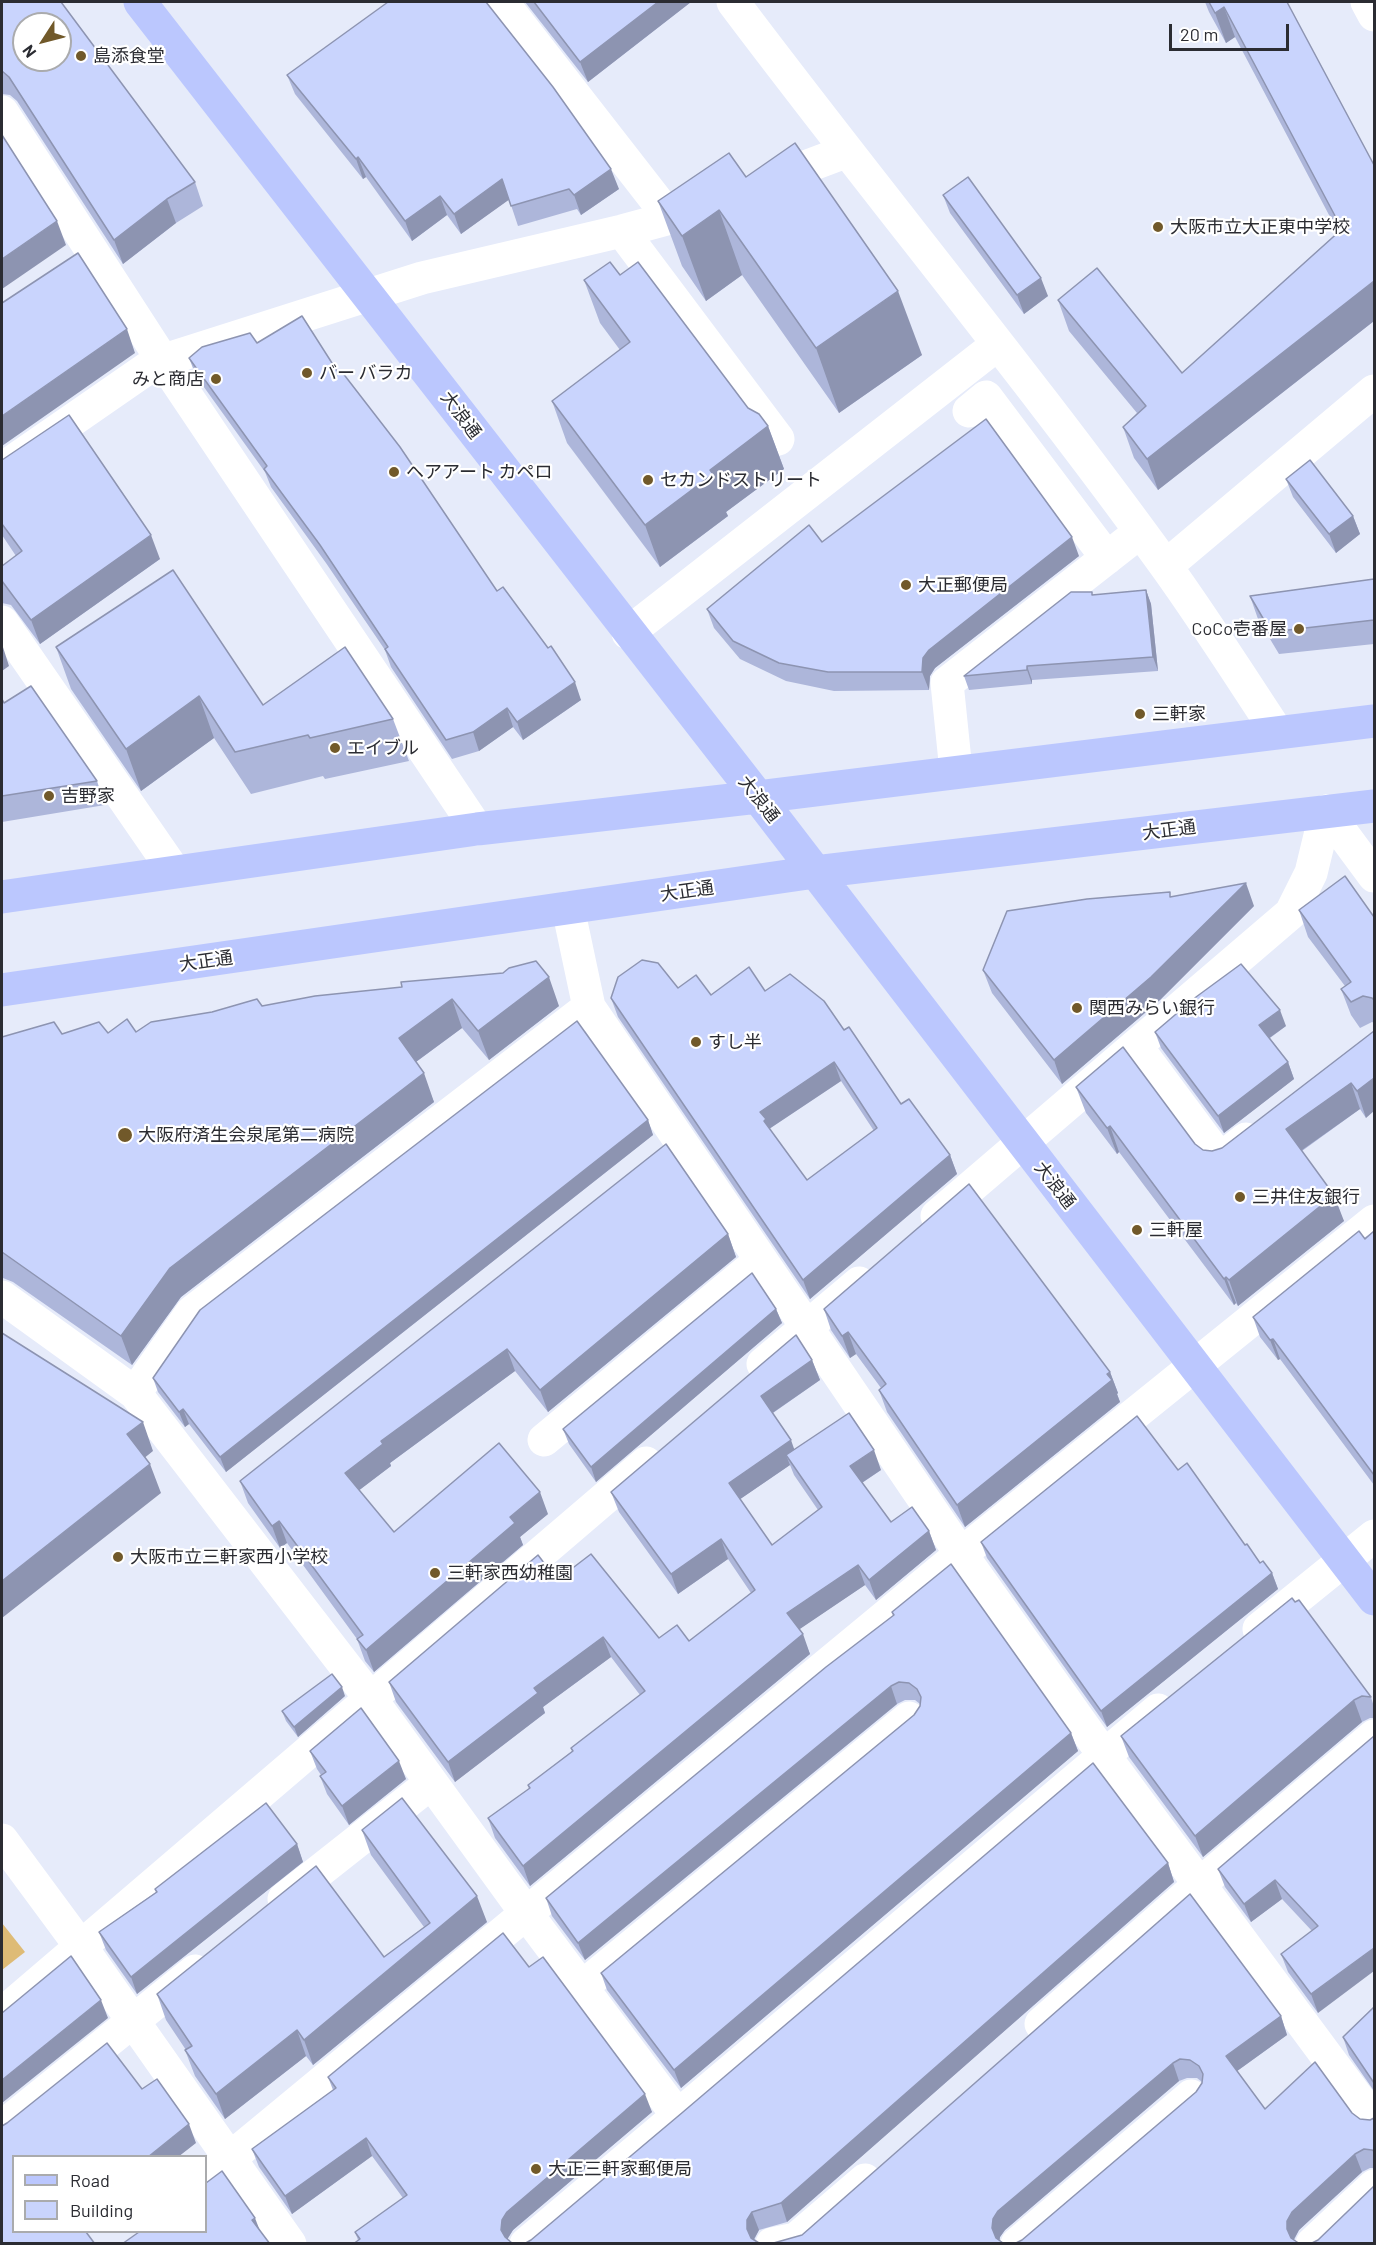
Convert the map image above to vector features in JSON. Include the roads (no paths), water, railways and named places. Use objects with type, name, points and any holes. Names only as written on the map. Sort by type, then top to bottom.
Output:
[{"type":"main road","name":"大浪通","points":[[140,2],[758,798],[1374,1599]]},
{"type":"main road","points":[[2,897],[477,829],[758,798],[956,771],[1374,721]]},
{"type":"main road","name":"大正通","points":[[2,990],[815,872],[1374,806]]},
{"type":"street","points":[[502,2],[670,218]]},
{"type":"street","points":[[733,2],[845,152],[998,344],[1166,566],[1277,732]]},
{"type":"street","points":[[1367,2],[1374,15]]},
{"type":"street","points":[[2,112],[81,257],[163,361],[477,829]]},
{"type":"street","points":[[2,469],[155,363],[422,278],[670,218],[845,152]]},
{"type":"street","points":[[622,231],[778,439]]},
{"type":"street","points":[[628,633],[998,344]]},
{"type":"street","points":[[1166,566],[1374,391]]},
{"type":"street","points":[[969,411],[986,397],[1107,558]]},
{"type":"street","points":[[956,771],[947,683],[1140,532]]},
{"type":"street","points":[[2,621],[174,871]]},
{"type":"street","points":[[1326,811],[1374,876]]},
{"type":"street","points":[[913,1237],[1291,913],[1311,873],[1326,811]]},
{"type":"street","points":[[568,908],[589,1007],[669,1146],[760,1261],[961,1554],[1103,1754],[1374,2120]]},
{"type":"street","points":[[135,1393],[192,1312],[589,1007]]},
{"type":"street","points":[[1136,1046],[1220,1159],[1274,1118]]},
{"type":"street","points":[[217,2169],[961,1554],[1374,1221]]},
{"type":"street","points":[[544,1440],[760,1261]]},
{"type":"street","points":[[742,1382],[877,1267]]},
{"type":"street","points":[[5,1309],[135,1393],[370,1698],[526,1913],[678,2116]]},
{"type":"street","points":[[2,2014],[669,1444]]},
{"type":"street","points":[[218,1502],[246,1480]]},
{"type":"street","points":[[1233,1650],[1374,1536]]},
{"type":"street","points":[[526,2244],[1103,1754],[1177,1694]]},
{"type":"street","points":[[582,1988],[909,1718]]},
{"type":"street","points":[[1022,2042],[1200,1884],[1374,1736]]},
{"type":"street","points":[[263,1916],[431,1783]]},
{"type":"street","points":[[2,1840],[133,2020],[217,2169],[290,2244]]},
{"type":"street","points":[[2,2127],[216,1953]]},
{"type":"street","points":[[1017,2244],[1191,2096]]},
{"type":"street","points":[[772,2244],[796,2239],[889,2160]]},
{"type":"street","points":[[1312,2244],[1374,2186]]},
{"type":"place","name":"島添食堂","points":[[81,56]]},
{"type":"place","name":"大阪市立大正東中学校","points":[[1158,227]]},
{"type":"place","name":"バー バラカ","points":[[307,373]]},
{"type":"place","name":"みと商店","points":[[216,379]]},
{"type":"place","name":"ヘアアート カペロ","points":[[394,472]]},
{"type":"place","name":"セカンドストリート","points":[[648,480]]},
{"type":"place","name":"大正郵便局","points":[[906,585]]},
{"type":"place","name":"CoCo壱番屋","points":[[1299,629]]},
{"type":"place","name":"三軒家","points":[[1140,714]]},
{"type":"place","name":"エイブル","points":[[335,748]]},
{"type":"place","name":"吉野家","points":[[49,796]]},
{"type":"place","name":"関西みらい銀行","points":[[1077,1008]]},
{"type":"place","name":"すし半","points":[[696,1042]]},
{"type":"place","name":"大阪府済生会泉尾第二病院","points":[[125,1135]]},
{"type":"place","name":"三井住友銀行","points":[[1240,1197]]},
{"type":"place","name":"三軒屋","points":[[1137,1230]]},
{"type":"place","name":"大阪市立三軒家西小学校","points":[[118,1557]]},
{"type":"place","name":"三軒家西幼稚園","points":[[435,1573]]},
{"type":"place","name":"大正三軒家郵便局","points":[[536,2169]]}]
